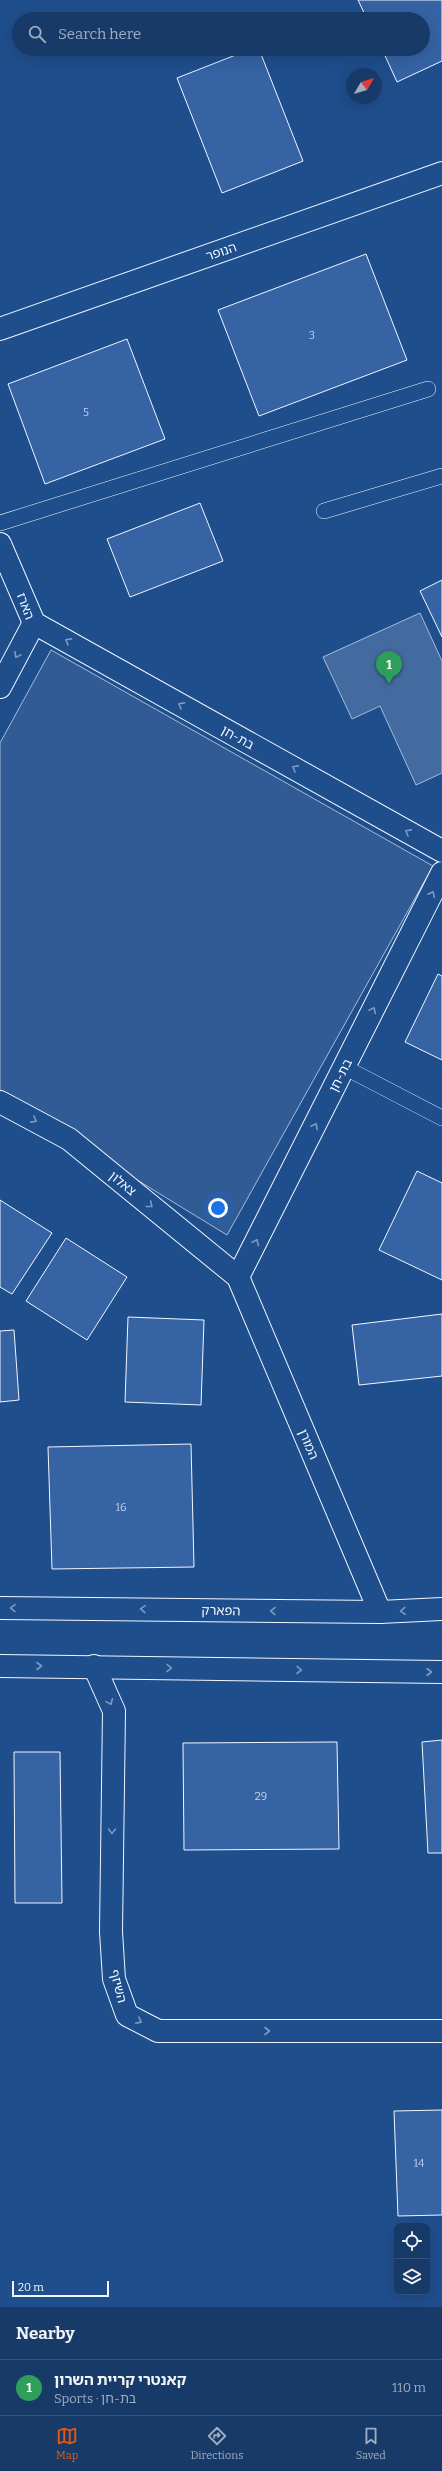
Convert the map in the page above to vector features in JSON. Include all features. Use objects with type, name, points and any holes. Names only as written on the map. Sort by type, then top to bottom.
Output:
[{"type":"street","name":"הנופר","points":[[0,329],[442,173]]},
{"type":"street","name":"הארז","points":[[0,544],[34,623],[0,687]]},
{"type":"street","name":"בת-חן","points":[[34,623],[442,851]]},
{"type":"street","name":"בת-חן","points":[[238,1276],[442,873]]},
{"type":"street","name":"צאלון","points":[[0,1102],[70,1139],[238,1276]]},
{"type":"street","name":"המורן","points":[[238,1276],[380,1612]]},
{"type":"street","name":"הפארק","points":[[0,1608],[380,1612],[442,1608]]},
{"type":"street","points":[[0,1666],[94,1666],[442,1672]]},
{"type":"street","name":"השיזף","points":[[94,1666],[114,1711],[111,1932],[114,1979],[127,2015],[158,2031],[442,2031]]},
{"type":"lane","points":[[0,523],[428,389]]},
{"type":"lane","points":[[324,511],[442,476]]},
{"type":"lane","points":[[344,1067],[442,1118]]},
{"type":"shaded area","points":[[420,613],[442,661],[442,773],[416,785],[380,706],[352,719],[323,657]]},
{"type":"shaded area","points":[[51,650],[433,866],[227,1235],[0,1096],[0,743]]},
{"type":"building","points":[[358,0],[442,0],[442,61],[397,82],[385,56],[430,56],[430,12],[364,12]]},
{"type":"building","points":[[233,56],[262,56],[303,161],[222,193],[177,78]]},
{"type":"building","points":[[366,254],[407,360],[259,416],[218,310]]},
{"type":"building","points":[[127,339],[165,439],[45,484],[8,384]]},
{"type":"building","points":[[200,503],[223,561],[130,597],[107,539]]},
{"type":"building","points":[[442,580],[442,637],[420,591]]},
{"type":"building","points":[[438,974],[442,976],[442,1060],[405,1042]]},
{"type":"building","points":[[417,1171],[442,1183],[442,1280],[379,1250]]},
{"type":"building","points":[[0,1200],[52,1233],[12,1294],[0,1287]]},
{"type":"building","points":[[66,1238],[127,1277],[87,1340],[26,1301]]},
{"type":"building","points":[[442,1314],[442,1376],[359,1385],[352,1325]]},
{"type":"building","points":[[128,1317],[204,1320],[201,1405],[125,1402]]},
{"type":"building","points":[[14,1330],[19,1400],[0,1402],[0,1331]]},
{"type":"building","points":[[191,1444],[194,1567],[52,1569],[48,1447]]},
{"type":"building","points":[[442,1740],[442,1853],[428,1853],[422,1742]]},
{"type":"building","points":[[337,1742],[339,1849],[184,1850],[183,1743]]},
{"type":"building","points":[[14,1752],[60,1752],[62,1903],[15,1903]]},
{"type":"building","points":[[442,2110],[442,2215],[398,2216],[394,2111]]},
{"type":"place","name":"קאנטרי קריית השרון","points":[[389,684]]}]
